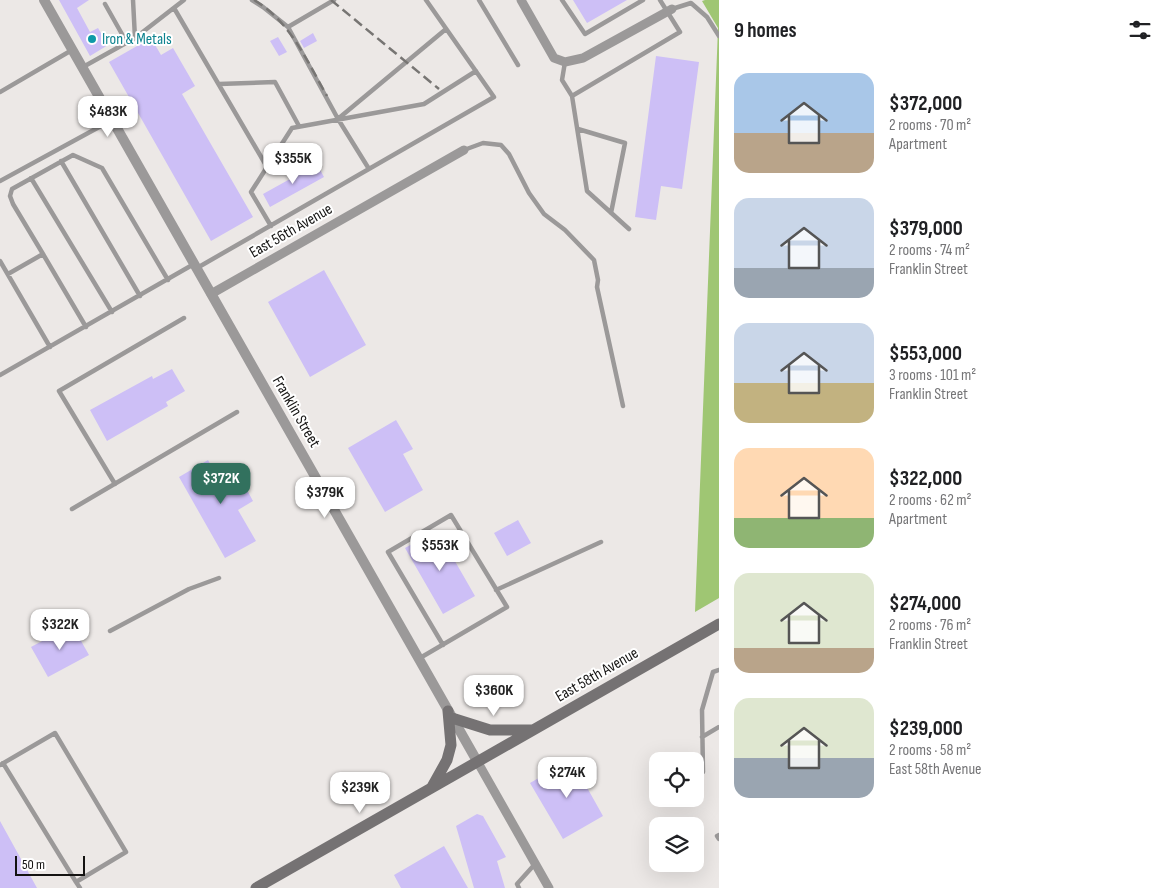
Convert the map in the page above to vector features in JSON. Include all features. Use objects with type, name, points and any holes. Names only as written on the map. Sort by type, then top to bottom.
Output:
[{"type":"main road","name":"East 58th Avenue","points":[[256,888],[719,624]]},
{"type":"main road","points":[[432,787],[447,760],[451,745],[450,714],[490,730],[533,730]]},
{"type":"street","name":"Franklin Street","points":[[44,0],[549,888]]},
{"type":"street","points":[[521,0],[554,58],[565,62],[583,58],[669,10]]},
{"type":"street","name":"East 56th Avenue","points":[[211,294],[464,150]]},
{"type":"lane","points":[[133,0],[135,38]]},
{"type":"lane","points":[[82,68],[135,38],[184,0]]},
{"type":"lane","points":[[252,0],[288,27],[338,118],[369,169]]},
{"type":"lane","points":[[288,27],[334,0]]},
{"type":"lane","points":[[0,375],[168,280],[271,226],[494,97],[426,0]]},
{"type":"lane","points":[[479,0],[518,65]]},
{"type":"lane","points":[[562,0],[585,34],[643,0]]},
{"type":"lane","points":[[572,96],[680,32],[669,10],[660,0]]},
{"type":"lane","points":[[669,10],[691,3],[707,17],[719,36]]},
{"type":"lane","points":[[105,4],[127,43]]},
{"type":"lane","points":[[174,8],[267,167]]},
{"type":"lane","points":[[338,118],[446,29]]},
{"type":"lane","points":[[0,92],[72,50]]},
{"type":"lane","points":[[565,62],[562,80],[572,96],[587,191],[628,229]]},
{"type":"lane","points":[[271,226],[251,192],[292,128],[338,118],[424,104],[476,71]]},
{"type":"lane","points":[[219,84],[275,82],[299,126]]},
{"type":"lane","points":[[0,181],[112,120]]},
{"type":"lane","points":[[578,129],[625,142],[611,213]]},
{"type":"lane","points":[[464,150],[483,143],[501,145],[510,154],[529,193],[544,214],[565,230],[594,260],[598,280],[596,287],[623,406]]},
{"type":"lane","points":[[86,326],[12,204],[10,196],[12,189],[61,161],[73,155],[102,168],[168,280]]},
{"type":"lane","points":[[61,161],[140,296]]},
{"type":"lane","points":[[31,178],[112,312]]},
{"type":"lane","points":[[8,274],[43,254]]},
{"type":"lane","points":[[0,261],[50,347]]},
{"type":"lane","points":[[115,484],[59,391],[184,318]]},
{"type":"lane","points":[[72,509],[237,412]]},
{"type":"lane","points":[[419,659],[443,645],[507,607],[451,515],[388,552],[443,645]]},
{"type":"lane","points":[[496,590],[601,542]]},
{"type":"lane","points":[[110,632],[189,589],[219,578]]},
{"type":"lane","points":[[702,752],[702,710],[713,672],[719,670]]},
{"type":"lane","points":[[702,737],[719,727]]},
{"type":"lane","points":[[76,882],[126,852],[54,733],[2,764],[76,882],[80,888]]},
{"type":"lane","points":[[719,835],[717,836],[719,839]]},
{"type":"lane","points":[[518,888],[517,884],[535,864]]},
{"type":"green space","points":[[719,0],[719,598],[695,612],[718,28],[702,1]]},
{"type":"building","name":"Iron & Metals","points":[[59,0],[89,0],[77,8],[90,32],[98,28],[108,45],[90,56]]},
{"type":"building","points":[[573,0],[627,0],[587,23]]},
{"type":"building","points":[[313,33],[317,41],[304,48],[300,41]]},
{"type":"building","points":[[278,37],[287,52],[279,56],[270,41]]},
{"type":"building","points":[[151,38],[161,55],[173,48],[195,86],[182,94],[253,217],[211,241],[109,62]]},
{"type":"building","points":[[656,56],[699,62],[682,189],[661,186],[656,220],[635,217]]},
{"type":"building","points":[[317,164],[324,177],[270,207],[263,194]]},
{"type":"building","points":[[324,270],[366,345],[310,377],[268,302]]},
{"type":"building","points":[[172,369],[185,391],[166,402],[168,406],[107,441],[90,410],[152,376],[153,379]]},
{"type":"building","points":[[396,420],[413,449],[403,454],[423,490],[385,512],[348,448]]},
{"type":"building","points":[[208,460],[217,476],[234,466],[253,501],[238,510],[256,541],[225,558],[179,477]]},
{"type":"building","points":[[518,520],[531,543],[507,556],[494,533]]},
{"type":"building","points":[[437,530],[475,596],[443,614],[405,548]]},
{"type":"building","points":[[72,625],[89,655],[48,677],[31,647]]},
{"type":"building","points":[[571,759],[603,816],[563,839],[530,783]]},
{"type":"building","points":[[477,814],[483,816],[506,857],[497,861],[505,888],[474,888],[456,826]]},
{"type":"building","points":[[0,821],[37,888],[0,888]]},
{"type":"building","points":[[444,846],[468,888],[401,888],[394,875]]},
{"type":"railway","points":[[254,0],[267,9],[288,30],[327,96]]},
{"type":"railway","points":[[331,0],[439,89]]},
{"type":"place","name":"Iron & Metals","points":[[92,39]]}]
